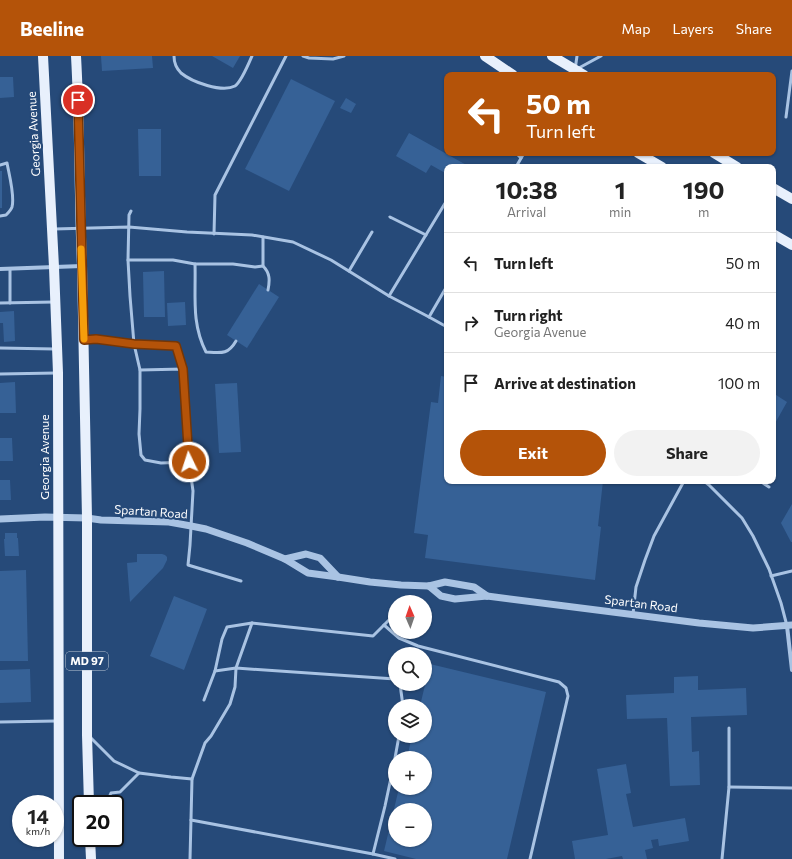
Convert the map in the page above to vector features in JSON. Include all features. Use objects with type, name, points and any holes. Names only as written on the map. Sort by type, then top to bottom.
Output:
[{"type":"main road","name":"Georgia Avenue","points":[[43,56],[58,373],[60,859]]},
{"type":"main road","name":"MD 97","points":[[76,56],[84,340],[89,795]]},
{"type":"main road","points":[[485,56],[509,72]]},
{"type":"main road","points":[[552,56],[576,72]]},
{"type":"main road","points":[[643,156],[657,164]]},
{"type":"main road","points":[[719,156],[732,164]]},
{"type":"main road","points":[[776,190],[792,199]]},
{"type":"main road","points":[[776,236],[792,245]]},
{"type":"main road","points":[[90,847],[91,859]]},
{"type":"street","points":[[0,269],[82,266]]},
{"type":"street","name":"Spartan Road","points":[[0,519],[45,517],[169,522],[206,529],[247,543],[285,559],[308,573],[338,576],[370,582],[429,586],[445,582],[474,587],[487,596]]},
{"type":"street","points":[[285,559],[306,554],[320,558],[338,576]]},
{"type":"street","name":"Spartan Road","points":[[429,586],[441,596],[456,599],[487,596],[699,623],[752,628],[789,626]]},
{"type":"street","points":[[789,626],[792,670]]},
{"type":"lane","points":[[174,56],[174,61],[180,72],[190,79],[211,87],[228,88],[236,85],[252,56]]},
{"type":"lane","points":[[214,234],[215,194],[286,56]]},
{"type":"lane","points":[[303,56],[309,58],[333,59],[344,56]]},
{"type":"lane","points":[[577,72],[578,56]]},
{"type":"lane","points":[[578,72],[601,56]]},
{"type":"lane","points":[[786,117],[792,71]]},
{"type":"lane","points":[[518,164],[521,158]]},
{"type":"lane","points":[[0,165],[7,163],[10,175],[12,209],[6,215],[0,216]]},
{"type":"lane","points":[[389,296],[444,205]]},
{"type":"lane","points":[[131,211],[129,215],[128,260],[134,344],[140,370],[139,434],[141,455],[145,460],[161,463],[189,462]]},
{"type":"lane","points":[[390,217],[426,235]]},
{"type":"lane","points":[[52,229],[129,227],[214,234],[252,235],[293,242],[331,260],[389,296],[444,325]]},
{"type":"lane","points":[[349,271],[372,232]]},
{"type":"lane","points":[[263,237],[263,266],[267,270],[270,280],[268,290]]},
{"type":"lane","points":[[128,260],[173,260],[195,264],[233,264],[254,267],[263,266]]},
{"type":"lane","points":[[195,264],[195,315],[198,331],[206,352],[222,353],[231,349],[236,341]]},
{"type":"lane","points":[[10,269],[10,303]]},
{"type":"lane","points":[[429,317],[444,291]]},
{"type":"lane","points":[[0,303],[55,302]]},
{"type":"lane","points":[[84,340],[96,339],[134,344],[176,346],[183,369],[189,462],[193,491],[188,565],[241,581]]},
{"type":"lane","points":[[0,348],[57,349]]},
{"type":"lane","points":[[140,370],[183,369]]},
{"type":"lane","points":[[0,374],[58,373]]},
{"type":"lane","points":[[633,615],[636,587],[654,536],[682,484]]},
{"type":"lane","points":[[708,484],[742,518],[753,536],[769,569],[789,626]]},
{"type":"lane","points":[[764,484],[769,487]]},
{"type":"lane","points":[[771,576],[792,570]]},
{"type":"lane","points":[[204,700],[215,671],[222,639],[227,627],[252,622],[373,636],[388,621]]},
{"type":"lane","points":[[190,859],[192,779],[205,743],[211,736],[230,704],[235,688],[236,668],[252,622]]},
{"type":"lane","points":[[384,625],[399,638],[418,646],[559,682],[566,688],[568,696],[530,859]]},
{"type":"lane","points":[[215,671],[236,668],[388,679]]},
{"type":"lane","points":[[0,722],[59,721]]},
{"type":"lane","points":[[722,859],[729,787],[729,728]]},
{"type":"lane","points":[[87,734],[114,761],[138,773],[192,779]]},
{"type":"lane","points":[[110,795],[111,793],[120,792],[138,773]]},
{"type":"lane","points":[[729,787],[792,788]]},
{"type":"lane","points":[[373,854],[388,792]]},
{"type":"lane","points":[[191,820],[395,859]]},
{"type":"building","points":[[101,56],[152,56],[153,68],[102,71]]},
{"type":"building","points":[[212,56],[240,56],[233,68]]},
{"type":"building","points":[[0,77],[13,77],[14,97],[0,98]]},
{"type":"building","points":[[291,79],[335,101],[289,191],[245,169]]},
{"type":"building","points":[[346,98],[356,104],[351,113],[340,108]]},
{"type":"building","points":[[138,129],[161,129],[161,176],[139,176]]},
{"type":"building","points":[[409,133],[444,153],[444,156],[450,156],[465,164],[444,164],[444,172],[431,165],[426,173],[396,156]]},
{"type":"building","points":[[0,171],[2,171],[2,208],[0,208]]},
{"type":"building","points":[[164,271],[165,317],[144,317],[143,272]]},
{"type":"building","points":[[259,284],[279,297],[247,348],[227,335]]},
{"type":"building","points":[[185,302],[186,325],[168,326],[167,303]]},
{"type":"building","points":[[14,311],[15,341],[4,342],[3,323],[0,323],[0,312]]},
{"type":"building","points":[[441,376],[444,376],[444,484],[603,484],[598,526],[601,527],[595,580],[425,558],[428,535],[414,533],[431,402],[438,403]]},
{"type":"building","points":[[15,382],[16,413],[0,413],[0,383]]},
{"type":"building","points":[[237,383],[241,452],[219,453],[215,384]]},
{"type":"building","points":[[776,395],[787,402],[776,422]]},
{"type":"building","points":[[0,438],[12,438],[13,461],[0,461]]},
{"type":"building","points":[[0,480],[10,480],[11,500],[0,500]]},
{"type":"building","points":[[792,504],[792,542],[791,542],[781,523]]},
{"type":"building","points":[[5,533],[17,533],[19,556],[5,556]]},
{"type":"building","points":[[137,554],[162,554],[167,557],[167,560],[163,568],[130,602],[127,563],[137,562]]},
{"type":"building","points":[[26,570],[28,661],[0,661],[0,571]]},
{"type":"building","points":[[174,596],[207,609],[184,670],[150,656]]},
{"type":"building","points":[[432,664],[546,692],[507,859],[416,859],[384,851],[388,834],[388,847],[432,847],[432,803],[395,803],[397,795],[432,795],[432,751],[409,751],[410,743],[432,743],[432,699],[422,699],[424,691],[432,691]]},
{"type":"building","points":[[30,669],[31,702],[0,703],[0,670]]},
{"type":"building","points":[[698,676],[698,690],[746,688],[747,715],[691,717],[692,752],[699,751],[700,785],[670,786],[667,718],[627,719],[626,695],[674,693],[674,677]]},
{"type":"building","points":[[626,764],[631,793],[626,794],[633,827],[685,818],[689,841],[659,846],[658,839],[651,840],[653,848],[645,850],[647,859],[623,859],[622,856],[606,859],[575,859],[572,841],[608,835],[597,769]]},
{"type":"slow traffic","points":[[81,249],[84,339]]},
{"type":"route","points":[[78,100],[84,340],[96,339],[134,344],[176,346],[183,369],[189,462]]}]
